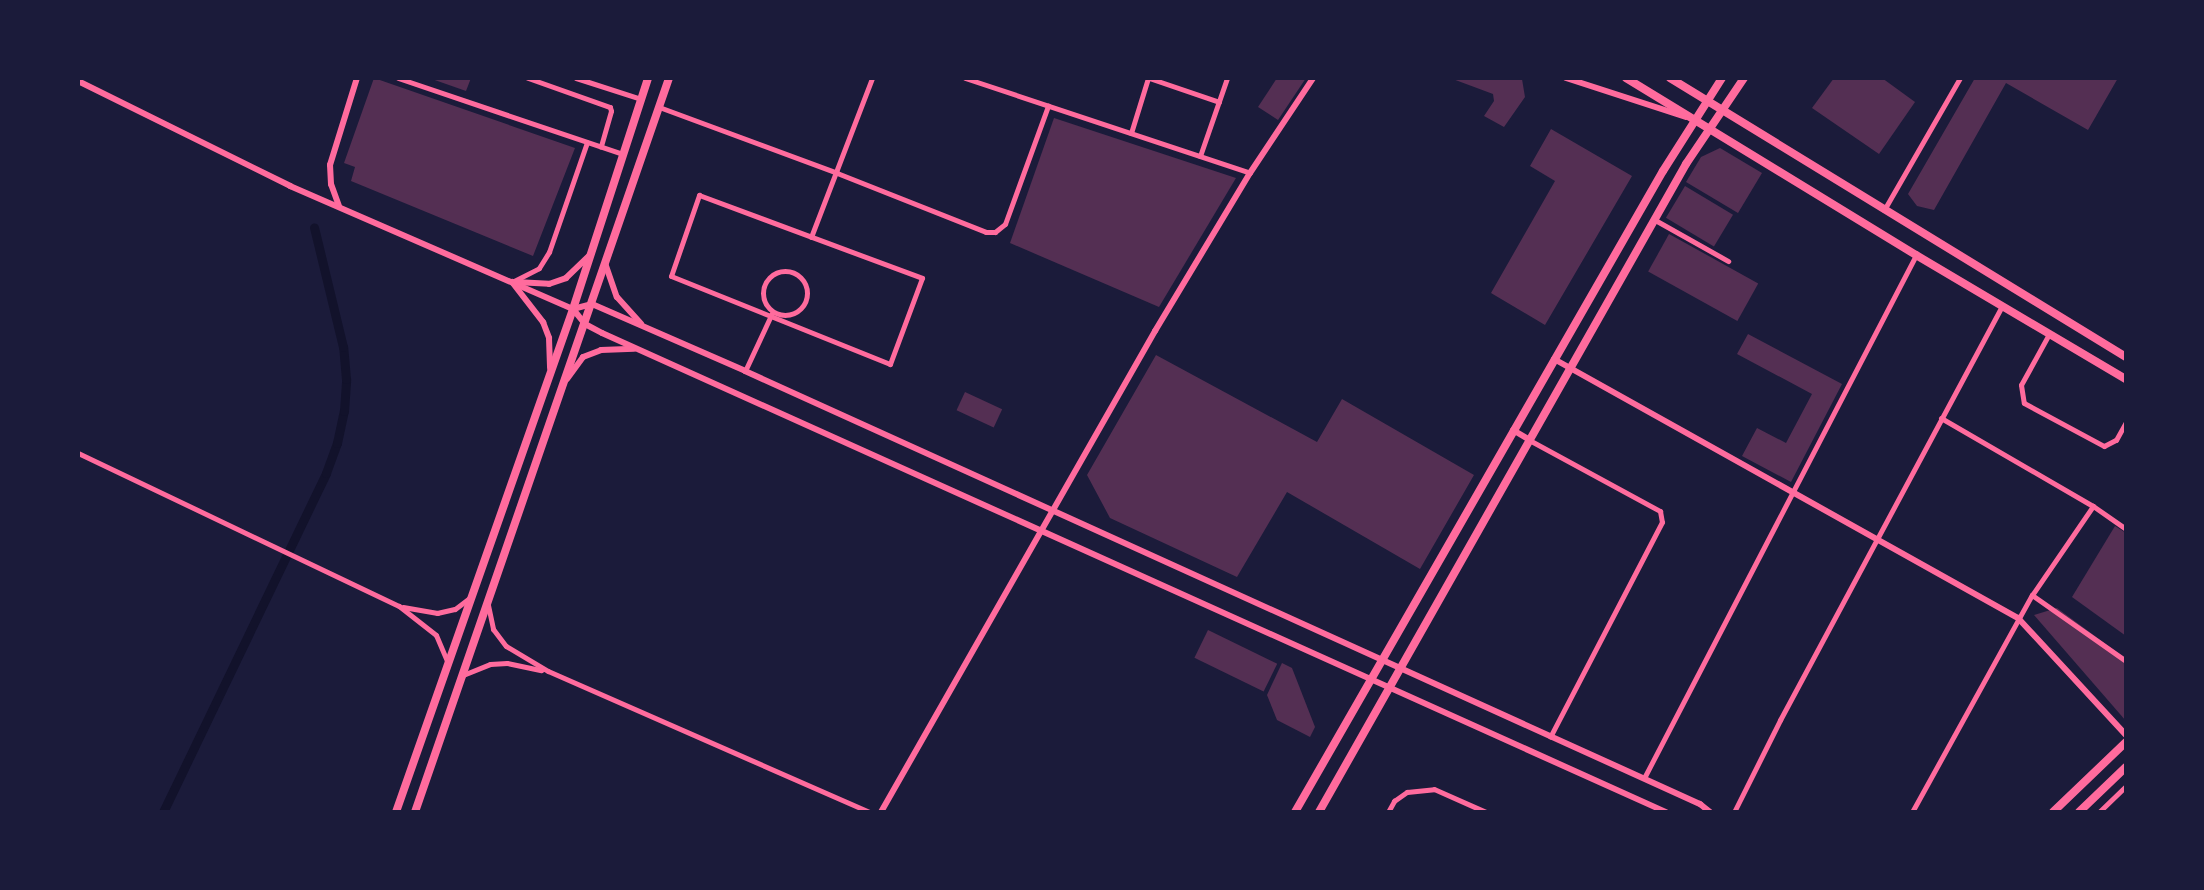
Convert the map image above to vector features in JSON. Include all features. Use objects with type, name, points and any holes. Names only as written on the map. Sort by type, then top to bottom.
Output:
[{"type":"main road","points":[[396,812],[573,309],[648,78]]},
{"type":"main road","points":[[415,812],[669,78]]},
{"type":"main road","points":[[1626,78],[1916,255],[2126,379]]},
{"type":"main road","points":[[1670,78],[2126,357]]},
{"type":"main road","points":[[1295,812],[1554,359],[1694,120],[1722,78]]},
{"type":"main road","points":[[1319,812],[1402,670],[1655,220],[1744,78]]},
{"type":"main road","points":[[2053,812],[2126,742]]},
{"type":"main road","points":[[2079,812],[2126,767]]},
{"type":"street","points":[[339,206],[331,184],[330,165],[357,78]]},
{"type":"street","points":[[398,78],[623,154]]},
{"type":"street","points":[[528,78],[610,107],[611,111],[601,147]]},
{"type":"street","points":[[576,78],[641,99]]},
{"type":"street","points":[[811,237],[872,78]]},
{"type":"street","points":[[965,78],[1250,173]]},
{"type":"street","points":[[1131,133],[1148,78],[1219,102]]},
{"type":"street","points":[[1200,156],[1227,78]]},
{"type":"street","points":[[880,812],[1155,331],[1250,173],[1313,78]]},
{"type":"street","points":[[1566,78],[1694,120]]},
{"type":"street","points":[[1590,78],[1598,88]]},
{"type":"street","points":[[1884,210],[1960,78]]},
{"type":"street","points":[[78,81],[290,186],[573,309],[585,324],[638,349],[1666,812]]},
{"type":"street","points":[[659,107],[837,173],[986,232],[995,232],[1005,224],[1048,106]]},
{"type":"street","points":[[512,282],[539,268],[549,252],[586,142]]},
{"type":"street","points":[[699,195],[811,237],[922,278],[890,364],[772,314],[671,276],[699,195]]},
{"type":"street","points":[[1655,220],[1728,261]]},
{"type":"street","points":[[512,282],[549,284],[566,278],[590,255]]},
{"type":"street","points":[[1644,778],[1916,255]]},
{"type":"street","points":[[605,263],[617,297],[643,327]]},
{"type":"street","points":[[779,272],[794,273],[804,284],[806,297],[804,304],[793,313],[772,314],[764,301],[764,286],[767,280],[779,272]]},
{"type":"street","points":[[512,282],[543,322],[549,338],[551,373]]},
{"type":"street","points":[[573,309],[592,304],[745,371],[1053,509],[1381,661],[1644,778],[1700,804],[1710,812]]},
{"type":"street","points":[[1734,812],[1876,539],[2002,306]]},
{"type":"street","points":[[745,371],[772,314]]},
{"type":"street","points":[[2049,334],[2021,385],[2024,402],[2104,446],[2116,440],[2126,423]]},
{"type":"street","points":[[565,381],[584,357],[601,350],[638,349]]},
{"type":"street","points":[[1554,359],[2018,618],[2126,735]]},
{"type":"street","points":[[1941,418],[2093,506],[2126,529]]},
{"type":"street","points":[[1513,430],[1660,512],[1662,522],[1550,737]]},
{"type":"street","points":[[78,453],[399,606],[436,635],[448,663]]},
{"type":"street","points":[[1912,812],[2018,618],[2093,506]]},
{"type":"street","points":[[2032,595],[2126,661]]},
{"type":"street","points":[[399,606],[437,613],[455,609],[472,596]]},
{"type":"street","points":[[488,602],[493,629],[506,646],[548,671],[869,812]]},
{"type":"street","points":[[462,675],[490,664],[507,663],[548,671]]},
{"type":"street","points":[[2099,812],[2126,786]]},
{"type":"street","points":[[1388,812],[1394,801],[1407,792],[1434,789],[1486,812]]},
{"type":"building","points":[[374,78],[575,148],[533,256],[351,181],[355,167],[344,163]]},
{"type":"building","points":[[429,78],[471,78],[466,91]]},
{"type":"building","points":[[1277,78],[1306,78],[1278,120],[1258,107]]},
{"type":"building","points":[[1450,78],[1519,78],[1522,79],[1525,97],[1504,127],[1484,116],[1494,101],[1493,94]]},
{"type":"building","points":[[1834,78],[1882,78],[1915,102],[1879,154],[1812,108]]},
{"type":"building","points":[[1975,78],[2118,78],[2088,130],[2006,83],[1934,210],[1917,206],[1908,194]]},
{"type":"building","points":[[1054,118],[1236,178],[1159,307],[1010,243]]},
{"type":"building","points":[[1551,129],[1632,176],[1545,325],[1491,293],[1555,181],[1530,166]]},
{"type":"building","points":[[1720,148],[1762,173],[1738,213],[1686,182],[1701,157]]},
{"type":"building","points":[[1685,186],[1733,215],[1714,247],[1666,218]]},
{"type":"building","points":[[1669,234],[1758,283],[1737,321],[1648,272]]},
{"type":"building","points":[[1748,334],[1842,384],[1791,482],[1742,456],[1757,428],[1786,443],[1812,394],[1737,354]]},
{"type":"building","points":[[1156,355],[1317,442],[1342,399],[1474,475],[1420,569],[1287,492],[1237,577],[1110,518],[1087,475]]},
{"type":"building","points":[[965,392],[1002,409],[994,427],[957,410]]},
{"type":"building","points":[[2115,526],[2126,533],[2126,636],[2072,597]]},
{"type":"building","points":[[2057,608],[2126,659],[2126,721],[2034,615]]},
{"type":"building","points":[[1208,630],[1277,664],[1264,692],[1194,658]]},
{"type":"building","points":[[1282,663],[1292,668],[1315,727],[1310,737],[1277,720],[1267,695]]},
{"type":"waterway","points":[[163,812],[326,473],[337,443],[344,411],[346,379],[343,347],[314,227]]}]
